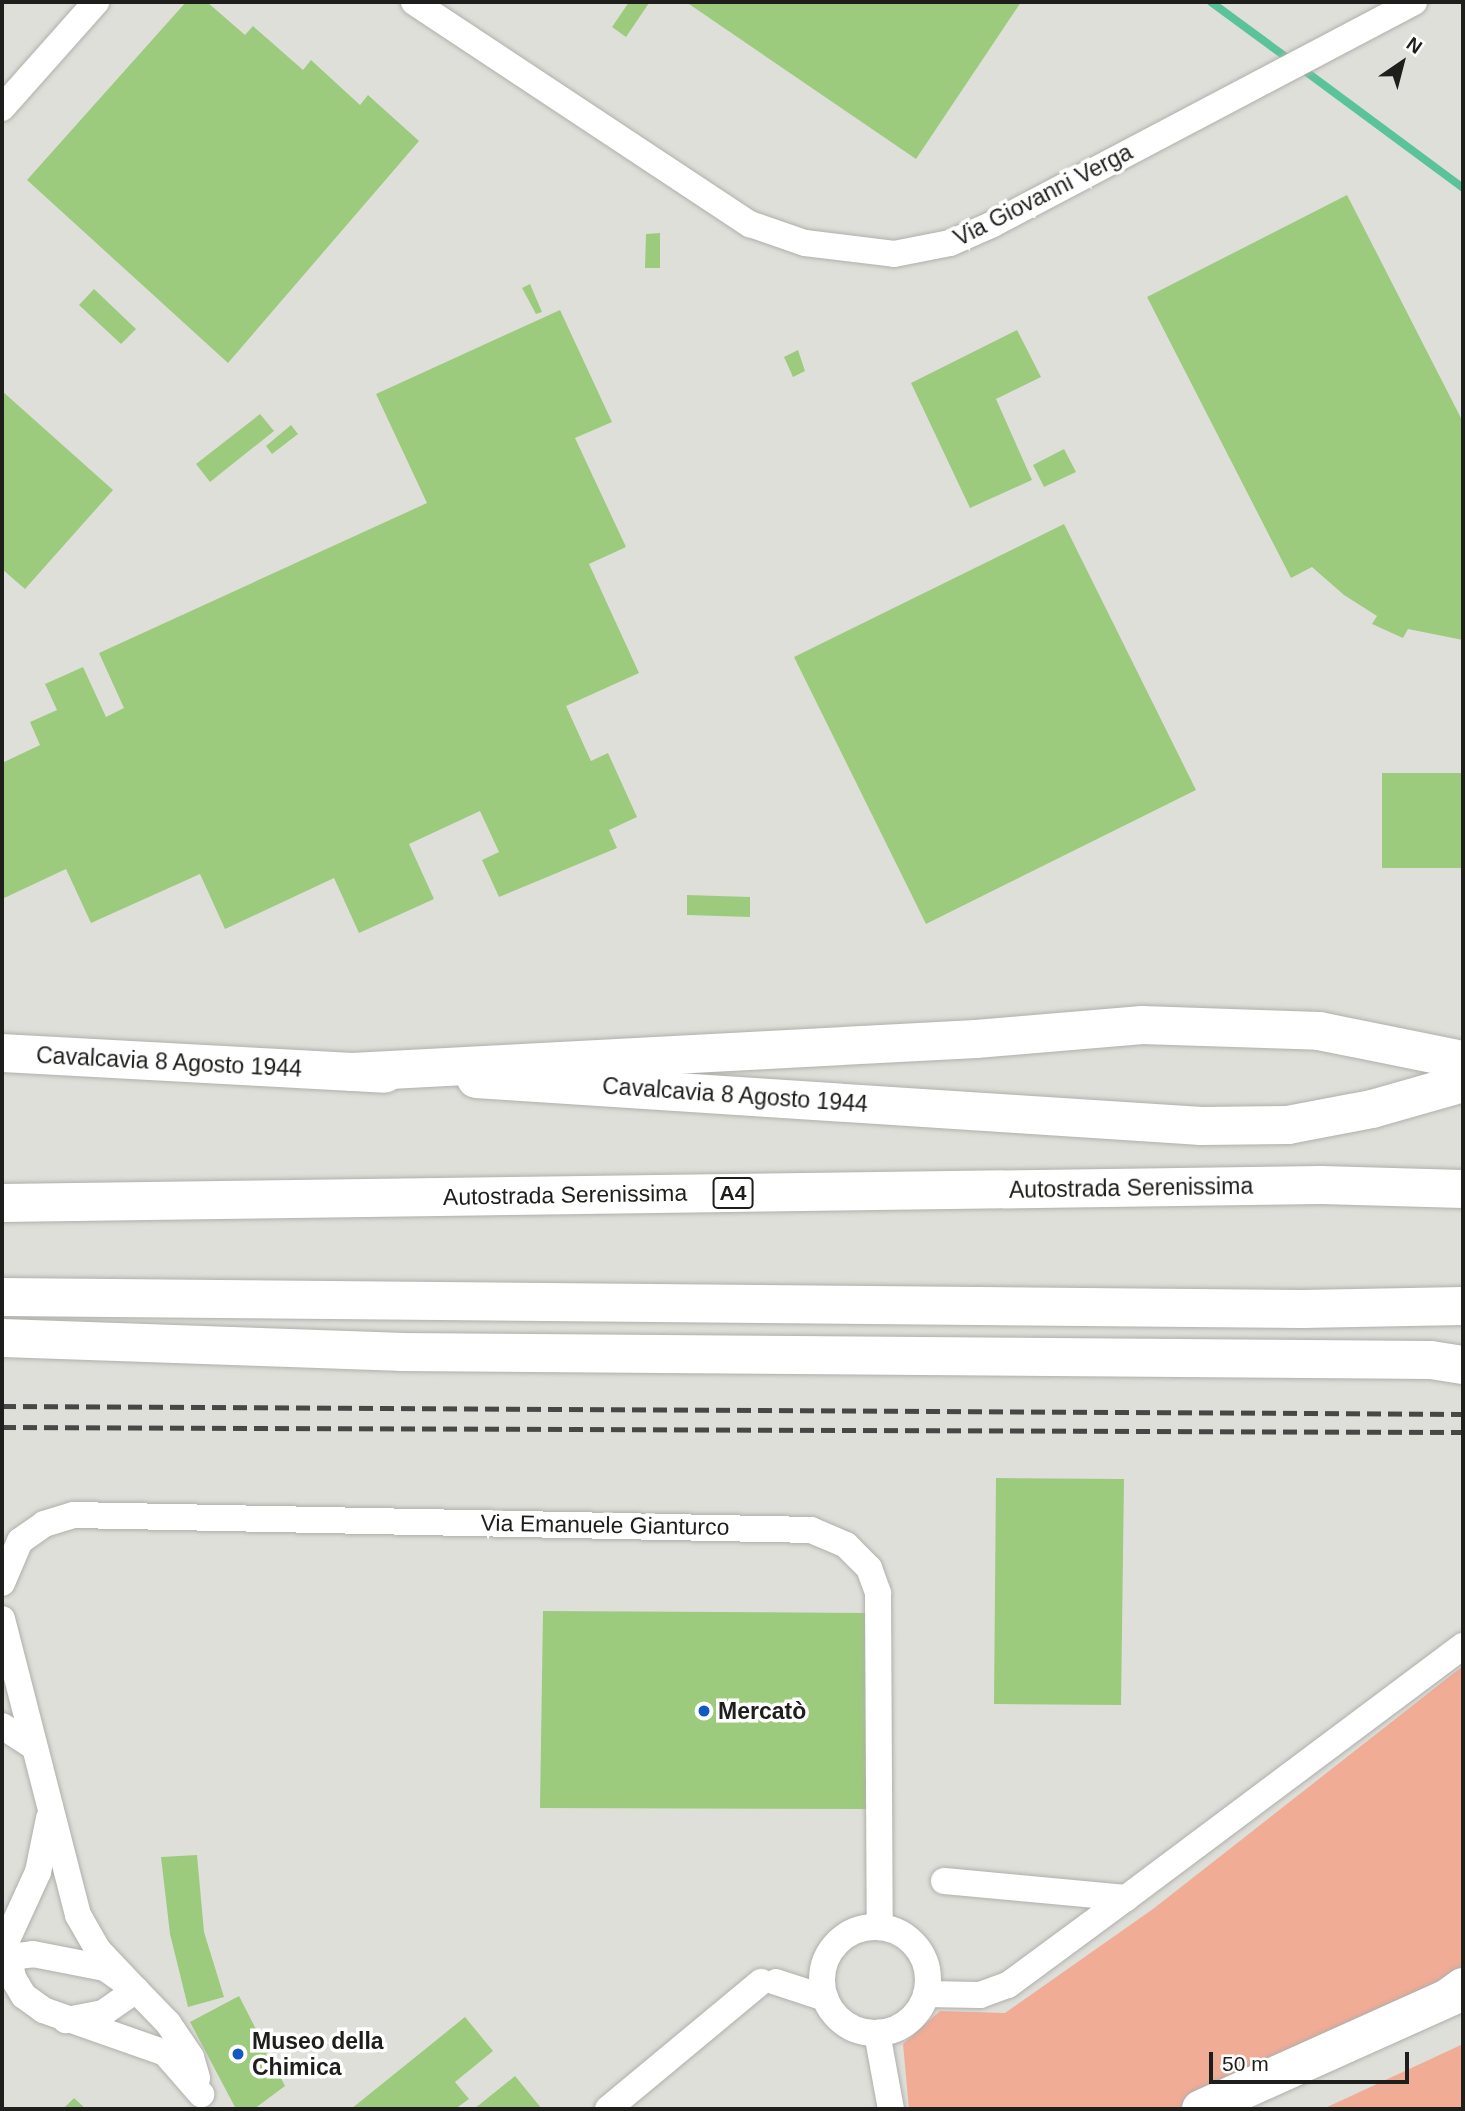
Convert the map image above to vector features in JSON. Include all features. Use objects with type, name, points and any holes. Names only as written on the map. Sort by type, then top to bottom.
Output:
[{"type":"main road","points":[[352,1072],[976,1039],[1142,1025],[1319,1031],[1463,1060]]},
{"type":"main road","name":"Cavalcavia 8 Agosto 1944","points":[[2,1053],[352,1072],[1202,1126],[1288,1125],[1372,1109],[1463,1083]]},
{"type":"main road","name":"Autostrada Serenissima","points":[[2,1203],[1321,1185],[1463,1189]]},
{"type":"main road","points":[[2,1297],[1288,1308],[1463,1306]]},
{"type":"main road","points":[[2,1338],[400,1352],[1431,1360],[1463,1365]]},
{"type":"main road","points":[[1201,2109],[1458,1992]]},
{"type":"street","points":[[2,107],[96,2]]},
{"type":"street","name":"Via Giovanni Verga","points":[[414,2],[750,224],[805,243],[894,254],[950,243],[993,224],[1414,2]]},
{"type":"street","name":"Via Emanuele Gianturco","points":[[2,1583],[20,1541],[44,1524],[73,1515],[811,1530],[846,1545],[869,1568],[878,1593],[880,1927]]},
{"type":"street","points":[[2,1619],[7,1666],[33,1746],[49,1813],[84,1929],[181,2040],[191,2057],[205,2102]]},
{"type":"street","points":[[926,1994],[979,1995],[1008,1985],[1463,1646]]},
{"type":"street","points":[[2,1726],[33,1746]]},
{"type":"street","points":[[49,1813],[46,1848],[6,1942],[4,1958],[24,1996],[66,2020],[144,2042],[165,2053],[205,2102]]},
{"type":"street","points":[[944,1881],[1126,1898]]},
{"type":"street","points":[[880,1927],[895,1930],[919,1950],[926,1964],[926,1994],[908,2022],[877,2033],[845,2024],[825,1998],[822,1971],[827,1956],[849,1933],[880,1927]]},
{"type":"street","points":[[4,1958],[33,1954],[83,1961],[105,1968],[136,1990]]},
{"type":"street","points":[[822,1971],[776,1982],[825,1998]]},
{"type":"street","points":[[609,2108],[761,1982]]},
{"type":"street","points":[[66,2020],[103,2013],[136,1990]]},
{"type":"street","points":[[877,2033],[891,2109]]},
{"type":"shaded area","points":[[1463,1666],[1463,1969],[1192,2109],[909,2109],[903,2044],[940,2011],[1005,2013],[1153,1909]]},
{"type":"shaded area","points":[[1463,2044],[1463,2109],[1323,2109]]},
{"type":"building","points":[[186,2],[207,2],[245,35],[253,26],[303,70],[311,60],[360,105],[368,95],[419,141],[228,363],[27,180]]},
{"type":"building","points":[[629,2],[649,3],[626,37],[612,27]]},
{"type":"building","points":[[686,2],[1021,2],[916,159]]},
{"type":"building","points":[[1347,195],[1463,422],[1463,640],[1408,629],[1403,638],[1372,624],[1377,616],[1344,595],[1312,567],[1291,578],[1147,297]]},
{"type":"building","points":[[660,233],[660,268],[645,268],[646,234]]},
{"type":"building","points":[[530,284],[542,312],[536,314],[522,288]]},
{"type":"building","points":[[94,289],[136,329],[121,344],[79,305]]},
{"type":"building","points":[[560,310],[612,422],[575,438],[626,547],[589,564],[639,673],[566,706],[591,761],[608,753],[637,817],[609,830],[617,848],[499,897],[482,860],[499,852],[480,811],[409,844],[434,899],[359,933],[334,878],[225,929],[200,874],[91,923],[66,869],[2,899],[2,763],[40,745],[30,722],[57,710],[45,684],[83,667],[106,717],[124,708],[99,653],[427,503],[376,394]]},
{"type":"building","points":[[1017,330],[1041,377],[996,399],[1032,480],[970,508],[911,383]]},
{"type":"building","points":[[798,350],[805,371],[793,377],[784,357]]},
{"type":"building","points":[[2,391],[113,490],[25,589],[2,569]]},
{"type":"building","points":[[260,414],[274,431],[210,482],[196,464]]},
{"type":"building","points":[[291,425],[298,434],[272,454],[266,446]]},
{"type":"building","points":[[1064,449],[1076,472],[1044,487],[1033,465]]},
{"type":"building","points":[[1064,524],[1196,790],[926,924],[794,657]]},
{"type":"building","points":[[1382,773],[1463,773],[1463,868],[1382,868]]},
{"type":"building","points":[[687,895],[750,897],[750,917],[687,915]]},
{"type":"building","points":[[996,1478],[1124,1479],[1121,1705],[994,1704]]},
{"type":"building","name":"Mercatò","points":[[543,1611],[867,1613],[867,1809],[540,1808]]},
{"type":"building","points":[[197,1855],[204,1932],[224,1997],[188,2007],[170,1934],[161,1857]]},
{"type":"building","name":"Museo della Chimica","points":[[239,1996],[285,2086],[254,2109],[236,2109],[190,2022]]},
{"type":"building","points":[[465,2017],[493,2051],[455,2082],[469,2099],[455,2109],[351,2109]]},
{"type":"building","points":[[515,2076],[542,2109],[474,2109]]},
{"type":"building","points":[[74,2098],[86,2109],[63,2109]]},
{"type":"waterway","points":[[1211,2],[1290,60]]},
{"type":"waterway","points":[[1301,68],[1463,188]]},
{"type":"railway","points":[[2,1406],[1463,1414]]},
{"type":"railway","points":[[2,1427],[1463,1432]]},
{"type":"place","name":"Mercatò","points":[[704,1711]]},
{"type":"place","name":"Museo della Chimica","points":[[238,2054]]}]
